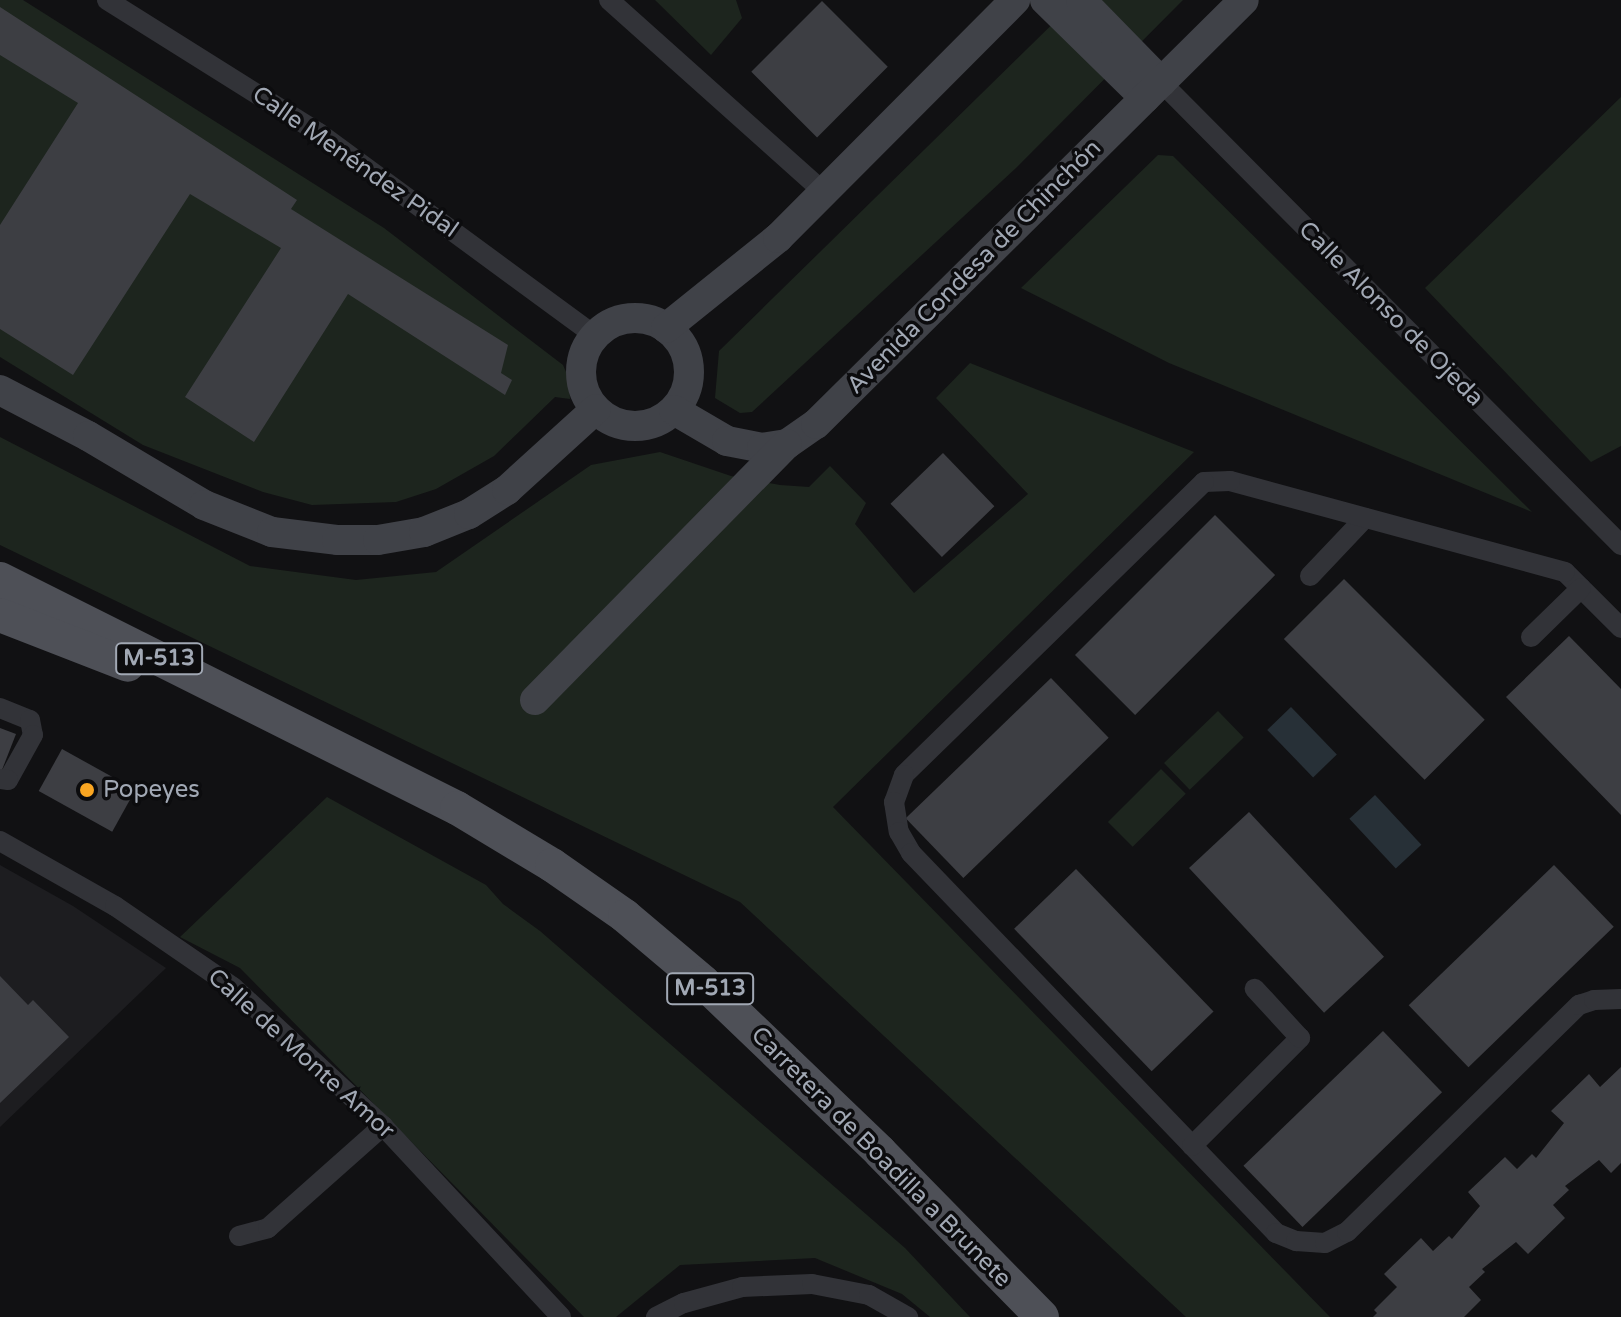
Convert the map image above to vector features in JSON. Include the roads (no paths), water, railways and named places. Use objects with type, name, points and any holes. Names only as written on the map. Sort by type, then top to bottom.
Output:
[{"type":"main road","name":"Carretera de Boadilla a Brunete","points":[[0,579],[457,808],[552,865],[625,916],[703,982],[847,1120],[1042,1317]]},
{"type":"main road","name":"Carretera de Boadilla a Brunete","points":[[0,615],[319,739]]},
{"type":"street","name":"Calle Menéndez Pidal","points":[[107,0],[319,133],[595,336]]},
{"type":"street","points":[[609,0],[824,192]]},
{"type":"street","points":[[666,328],[778,238],[1015,0]]},
{"type":"street","points":[[1045,0],[1153,90]]},
{"type":"street","points":[[1081,0],[1153,90]]},
{"type":"street","name":"Avenida Condesa de Chinchón","points":[[535,700],[787,444],[816,424],[1244,0]]},
{"type":"street","name":"Calle Alonso de Ojeda","points":[[1153,90],[1621,545]]},
{"type":"street","points":[[637,318],[666,328],[678,339],[689,367],[683,398],[674,410],[660,420],[635,426],[610,420],[596,409],[587,396],[581,365],[595,336],[607,326],[637,318]]},
{"type":"street","points":[[0,390],[88,436],[204,505],[272,532],[337,540],[378,540],[424,532],[469,514],[507,490],[596,409]]},
{"type":"street","points":[[674,410],[727,441],[762,448],[787,444]]},
{"type":"street","points":[[1621,628],[1565,572],[1230,481],[1204,482],[904,775],[894,802],[899,832],[911,853],[1276,1233],[1296,1241],[1325,1243],[1347,1232],[1579,1005],[1594,1000],[1621,999]]},
{"type":"street","points":[[1310,576],[1365,518]]},
{"type":"street","points":[[1531,637],[1581,588]]},
{"type":"street","points":[[0,708],[30,720],[33,735],[8,780],[0,779]]},
{"type":"street","name":"Calle de Monte Amor","points":[[0,841],[115,906],[233,987],[383,1126],[561,1317]]},
{"type":"street","points":[[1192,1146],[1300,1038],[1255,989]]},
{"type":"street","points":[[239,1236],[268,1228],[383,1126]]},
{"type":"street","points":[[656,1317],[684,1303],[742,1287],[812,1284],[869,1295],[908,1317]]},
{"type":"place","name":"Popeyes","points":[[87,790]]}]
